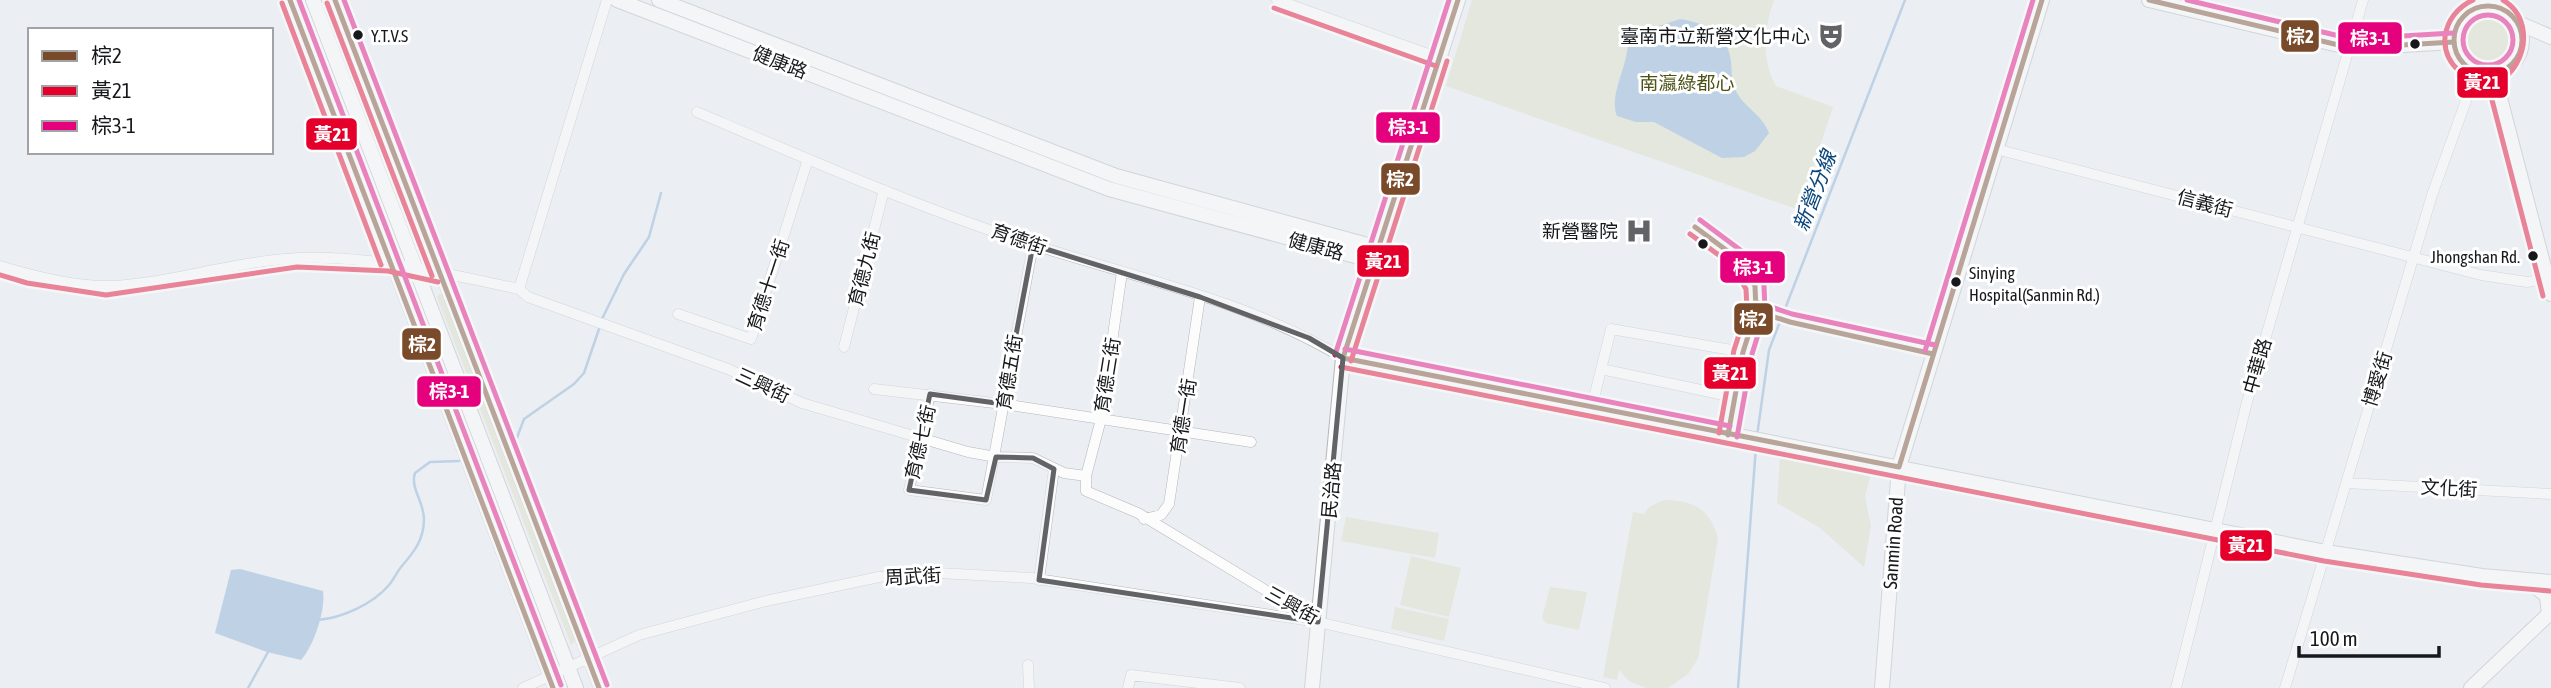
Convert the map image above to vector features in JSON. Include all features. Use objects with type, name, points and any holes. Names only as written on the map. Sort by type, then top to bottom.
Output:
[{"type":"street","points":[[290,0],[553,688]]},
{"type":"street","points":[[313,0],[576,688]]},
{"type":"street","points":[[335,0],[599,688]]},
{"type":"street","points":[[519,289],[607,0]]},
{"type":"street","name":"健康路","points":[[617,0],[1071,166],[1364,244],[1375,256]]},
{"type":"street","name":"健康路","points":[[659,0],[1071,166]]},
{"type":"street","points":[[1277,0],[1439,58]]},
{"type":"street","name":"民治路","points":[[1312,688],[1343,358],[1458,0]]},
{"type":"street","name":"Sanmin Road","points":[[1882,688],[1899,467],[2042,0]]},
{"type":"street","points":[[2149,0],[2351,48],[2454,42]]},
{"type":"street","name":"中華路","points":[[2176,688],[2214,530],[2297,227],[2363,0]]},
{"type":"street","points":[[2518,23],[2521,40],[2515,60],[2494,75],[2476,73],[2459,57],[2454,42],[2458,24],[2463,17],[2486,2],[2502,8],[2518,23],[2551,37]]},
{"type":"street","name":"博愛街","points":[[2285,688],[2414,258],[2476,73]]},
{"type":"street","points":[[2494,75],[2551,295]]},
{"type":"street","name":"育德街","points":[[697,112],[884,190],[1033,245],[1200,297],[1309,338],[1343,358]]},
{"type":"street","name":"信義街","points":[[1996,149],[2503,280],[2527,282],[2547,279]]},
{"type":"street","name":"育德十一街","points":[[678,314],[751,339],[808,159]]},
{"type":"street","name":"育德九街","points":[[844,347],[884,190]]},
{"type":"street","name":"育德五街","points":[[986,500],[1033,245]]},
{"type":"street","name":"三興街","points":[[0,266],[28,274],[106,286],[297,258],[389,262],[519,289],[528,298],[728,369],[790,399],[870,425],[996,457],[1033,458],[1054,469],[1086,476],[1086,491],[1144,519],[1318,622],[1605,688]]},
{"type":"street","name":"育德三街","points":[[1086,476],[1101,419],[1122,272]]},
{"type":"street","name":"育德一街","points":[[1144,519],[1161,515],[1169,503],[1200,297]]},
{"type":"street","points":[[1592,406],[1611,329],[1743,352]]},
{"type":"street","points":[[1343,358],[2326,552],[2551,582]]},
{"type":"street","points":[[1601,369],[1734,397]]},
{"type":"street","points":[[874,389],[1003,404],[1251,442]]},
{"type":"street","name":"育德七街","points":[[930,394],[909,490],[986,500]]},
{"type":"street","points":[[1039,580],[1054,469]]},
{"type":"street","name":"文化街","points":[[2346,483],[2551,494]]},
{"type":"street","name":"周武街","points":[[523,688],[639,635],[765,601],[879,577],[919,572],[1039,580],[1318,622]]},
{"type":"street","points":[[2471,688],[2550,613],[2547,596],[2529,581]]},
{"type":"street","points":[[1028,665],[1029,688]]},
{"type":"street","points":[[1128,688],[1131,676],[1240,688]]},
{"type":"highlighted area","points":[[1033,245],[1200,297],[1309,338],[1343,358],[1318,622],[1039,580],[1054,469],[1033,458],[996,457],[986,500],[909,490],[930,394],[1003,404]]},
{"type":"green space","name":"南瀛綠都心","points":[[1472,0],[1774,0],[1768,21],[1766,54],[1776,86],[1833,107],[1799,210],[1446,86]]},
{"type":"green space","points":[[2489,15],[2506,22],[2513,39],[2506,56],[2489,63],[2472,56],[2465,39],[2472,22]]},
{"type":"green space","points":[[338,18],[428,254],[424,256],[332,22]]},
{"type":"green space","points":[[305,28],[314,28],[394,242],[389,247]]},
{"type":"green space","points":[[407,282],[549,651],[544,653],[403,285]]},
{"type":"green space","points":[[443,294],[576,640],[571,645],[437,297]]},
{"type":"green space","points":[[1780,457],[1871,473],[1865,497],[1871,526],[1864,567],[1820,528],[1777,503]]},
{"type":"green space","points":[[1664,500],[1684,502],[1699,508],[1710,520],[1718,538],[1698,659],[1688,674],[1668,688],[1646,688],[1629,681],[1619,670],[1617,680],[1603,677],[1633,512],[1644,514],[1649,507]]},
{"type":"green space","points":[[1346,517],[1439,533],[1435,558],[1341,541]]},
{"type":"green space","points":[[1411,556],[1461,568],[1449,617],[1400,605]]},
{"type":"green space","points":[[1550,587],[1587,592],[1579,630],[1546,623],[1542,618]]},
{"type":"green space","points":[[1395,607],[1449,619],[1444,641],[1391,629]]},
{"type":"water","points":[[1680,19],[1706,26],[1720,36],[1729,51],[1732,79],[1738,95],[1766,126],[1769,133],[1755,151],[1744,157],[1722,158],[1654,122],[1636,122],[1617,116],[1615,98],[1626,58],[1628,36]]},
{"type":"water","points":[[240,569],[323,591],[323,607],[318,627],[301,660],[267,652],[215,633],[231,570]]},
{"type":"waterway","name":"新營分線","points":[[1757,436],[1769,350],[1905,0]]},
{"type":"waterway","points":[[602,319],[624,274],[649,237],[661,193]]},
{"type":"waterway","points":[[515,443],[524,419],[574,384],[584,373],[599,329]]},
{"type":"waterway","name":"新營分線","points":[[1738,688],[1756,446]]},
{"type":"waterway","points":[[318,620],[356,609],[375,598],[389,585],[414,551],[422,533],[424,519],[414,484],[415,473],[430,462],[459,461]]},
{"type":"waterway","points":[[248,688],[268,652]]},
{"type":"transit line","name":"棕2","points":[[290,0],[553,688]]},
{"type":"transit line","name":"棕3-1","points":[[299,0],[561,685]]},
{"type":"transit line","name":"棕2","points":[[335,0],[599,688]]},
{"type":"transit line","name":"棕3-1","points":[[344,0],[607,685]]},
{"type":"transit line","name":"棕3-1","points":[[1335,355],[1449,0]]},
{"type":"transit line","name":"棕2","points":[[1343,358],[1458,0]]},
{"type":"transit line","name":"棕3-1","points":[[1925,351],[2033,0]]},
{"type":"transit line","name":"棕2","points":[[1899,467],[2042,0]]},
{"type":"transit line","name":"棕2","points":[[2149,0],[2351,48],[2454,42]]},
{"type":"transit line","name":"棕3-1","points":[[2187,0],[2352,39],[2453,33]]},
{"type":"transit line","name":"黃21","points":[[2473,0],[2458,10],[2451,20],[2445,37],[2446,51],[2459,71],[2476,82],[2492,83],[2506,76],[2517,63],[2523,47],[2523,30],[2517,13],[2503,0]]},
{"type":"transit line","name":"黃21","points":[[282,3],[381,265]]},
{"type":"transit line","name":"黃21","points":[[327,3],[432,276]]},
{"type":"transit line","name":"棕2","points":[[2488,6],[2501,9],[2512,16],[2519,27],[2522,40],[2519,53],[2512,64],[2501,71],[2488,74],[2475,71],[2464,64],[2457,53],[2454,40],[2457,27],[2464,16],[2475,9],[2488,6]]},
{"type":"transit line","name":"黃21","points":[[1274,8],[1436,66]]},
{"type":"transit line","name":"棕3-1","points":[[2488,15],[2506,22],[2513,40],[2506,58],[2488,65],[2470,58],[2463,40],[2470,22],[2488,15]]},
{"type":"transit line","name":"黃21","points":[[1351,361],[1447,61]]},
{"type":"transit line","name":"黃21","points":[[2486,77],[2543,296]]},
{"type":"transit line","name":"棕3-1","points":[[1700,220],[1743,252],[1764,285],[1765,312],[1752,354],[1737,437]]},
{"type":"transit line","name":"棕2","points":[[1695,227],[1737,258],[1755,286],[1756,311],[1743,352],[1728,435]]},
{"type":"transit line","name":"黃21","points":[[1690,234],[1731,264],[1746,289],[1747,310],[1734,350],[1719,433]]},
{"type":"transit line","name":"黃21","points":[[0,275],[27,283],[106,295],[297,267],[388,271],[438,282]]},
{"type":"transit line","name":"棕3-1","points":[[1759,303],[1792,314],[1935,345]]},
{"type":"transit line","name":"棕2","points":[[1756,311],[1790,322],[1933,354]]},
{"type":"transit line","name":"棕3-1","points":[[1345,349],[1730,426]]},
{"type":"transit line","name":"棕2","points":[[1343,358],[1899,467]]},
{"type":"transit line","name":"黃21","points":[[1341,367],[2324,561],[2481,585],[2550,591]]},
{"type":"place","name":"Y.T.V.S","points":[[358,35]]},
{"type":"place","name":"臺南市立新營文化中心","points":[[1831,36]]},
{"type":"place","name":"新營醫院","points":[[1639,231]]},
{"type":"place","name":"Jhongshan Rd.","points":[[2533,256]]},
{"type":"place","name":"Sinying Hospital(Sanmin Rd.)","points":[[1956,282]]}]
